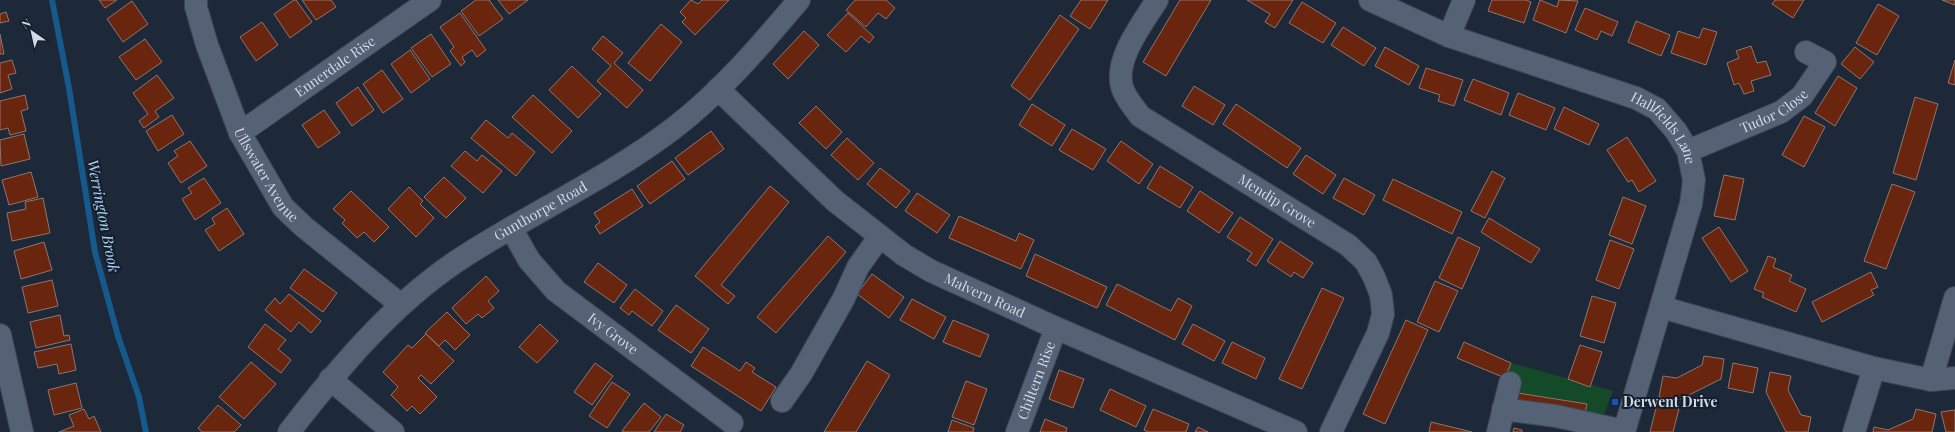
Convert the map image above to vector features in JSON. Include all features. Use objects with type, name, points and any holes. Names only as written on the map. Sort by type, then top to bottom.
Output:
[{"type":"street","name":"Ullswater Avenue","points":[[196,0],[196,7],[207,45],[240,133],[283,207],[304,227],[401,305]]},
{"type":"street","name":"Ennerdale Rise","points":[[240,133],[430,0]]},
{"type":"street","name":"Gunthorpe Road","points":[[290,432],[330,379],[374,330],[401,305],[456,261],[627,161],[674,128],[718,89],[799,0]]},
{"type":"street","name":"Mendip Grove","points":[[1157,0],[1124,56],[1121,72],[1122,87],[1129,102],[1140,116],[1348,245],[1366,262],[1374,277],[1381,295],[1383,314],[1378,333],[1331,432]]},
{"type":"street","name":"Hallfields Lane","points":[[1370,0],[1449,36],[1636,98],[1657,109],[1676,131],[1688,151],[1694,180],[1691,204],[1624,432]]},
{"type":"street","points":[[1449,36],[1464,0]]},
{"type":"street","name":"Tudor Close","points":[[1688,151],[1781,112],[1802,96],[1825,62],[1806,52]]},
{"type":"street","name":"Malvern Road","points":[[718,89],[835,201],[904,255],[931,271],[1056,328],[1296,432]]},
{"type":"street","name":"Ivy Grove","points":[[511,228],[529,260],[556,291],[732,423]]},
{"type":"street","points":[[782,401],[801,374],[844,298],[858,267],[880,236]]},
{"type":"street","points":[[1931,380],[1955,298]]},
{"type":"street","points":[[1661,307],[1874,368],[1931,380],[1955,378]]},
{"type":"street","name":"Chiltern Rise","points":[[1016,432],[1056,328]]},
{"type":"street","points":[[0,335],[22,432]]},
{"type":"street","points":[[1854,432],[1874,368]]},
{"type":"street","points":[[330,379],[393,432]]},
{"type":"street","points":[[1498,432],[1510,382]]},
{"type":"street","points":[[1504,409],[1556,416],[1624,432]]},
{"type":"green space","points":[[1511,363],[1613,391],[1603,417],[1584,416],[1587,404],[1518,393],[1505,378]]},
{"type":"building","points":[[99,0],[117,0],[105,8]]},
{"type":"building","points":[[296,0],[312,22],[290,38],[274,14]]},
{"type":"building","points":[[302,0],[331,0],[336,7],[316,20]]},
{"type":"building","points":[[476,0],[489,0],[503,19],[479,36],[461,11]]},
{"type":"building","points":[[498,0],[528,0],[509,14]]},
{"type":"building","points":[[691,0],[698,4],[702,0],[729,0],[695,35],[682,22],[686,18],[680,12]]},
{"type":"building","points":[[855,0],[886,0],[895,8],[886,19],[878,13],[866,27],[846,10]]},
{"type":"building","points":[[1081,0],[1108,0],[1090,29],[1070,16]]},
{"type":"building","points":[[1180,0],[1211,0],[1166,76],[1143,62]]},
{"type":"building","points":[[1247,0],[1293,0],[1275,28],[1265,22],[1270,14]]},
{"type":"building","points":[[1492,0],[1526,0],[1531,2],[1524,23],[1488,11]]},
{"type":"building","points":[[1540,0],[1557,7],[1559,0],[1578,1],[1566,33],[1533,20]]},
{"type":"building","points":[[1775,0],[1804,0],[1793,18],[1772,4]]},
{"type":"building","points":[[1942,0],[1955,0],[1955,5]]},
{"type":"building","points":[[132,1],[148,24],[123,42],[107,19]]},
{"type":"building","points":[[1302,2],[1336,23],[1323,43],[1289,23]]},
{"type":"building","points":[[1878,4],[1899,16],[1877,55],[1856,43]]},
{"type":"building","points":[[1585,8],[1618,22],[1612,36],[1601,31],[1597,40],[1575,30]]},
{"type":"building","points":[[6,12],[9,21],[0,23],[0,14]]},
{"type":"building","points":[[460,13],[486,50],[477,57],[472,50],[462,57],[465,62],[461,66],[450,51],[454,47],[440,27]]},
{"type":"building","points":[[848,13],[874,37],[869,43],[861,36],[846,52],[827,35]]},
{"type":"building","points":[[1060,15],[1079,29],[1030,100],[1011,86]]},
{"type":"building","points":[[1636,21],[1670,35],[1661,56],[1628,42]]},
{"type":"building","points":[[262,22],[278,45],[256,61],[240,37]]},
{"type":"building","points":[[661,24],[682,42],[650,81],[628,63]]},
{"type":"building","points":[[1343,27],[1376,48],[1364,66],[1331,45]]},
{"type":"building","points":[[1703,28],[1717,32],[1706,65],[1671,53],[1678,31],[1699,38]]},
{"type":"building","points":[[804,31],[819,45],[788,79],[773,64]]},
{"type":"building","points":[[0,34],[4,54],[0,54]]},
{"type":"building","points":[[431,34],[451,64],[432,77],[411,48]]},
{"type":"building","points":[[603,36],[623,53],[614,63],[643,90],[627,108],[597,81],[611,66],[592,49]]},
{"type":"building","points":[[145,39],[162,62],[136,80],[119,57]]},
{"type":"building","points":[[1751,46],[1757,63],[1766,61],[1771,75],[1751,81],[1754,91],[1744,94],[1739,83],[1734,85],[1727,63],[1739,58],[1736,51]]},
{"type":"building","points":[[1385,47],[1419,66],[1409,85],[1375,66]]},
{"type":"building","points":[[1855,47],[1874,62],[1860,79],[1841,64]]},
{"type":"building","points":[[410,50],[430,79],[411,93],[391,64]]},
{"type":"building","points":[[12,60],[16,73],[8,75],[12,89],[0,93],[0,63]]},
{"type":"building","points":[[1955,60],[1955,85],[1948,83]]},
{"type":"building","points":[[572,66],[601,94],[578,118],[549,90]]},
{"type":"building","points":[[1426,68],[1463,80],[1454,106],[1438,101],[1440,95],[1419,88]]},
{"type":"building","points":[[382,70],[403,99],[383,113],[363,84]]},
{"type":"building","points":[[157,75],[174,98],[155,111],[159,117],[144,128],[139,121],[148,114],[133,93]]},
{"type":"building","points":[[1838,76],[1857,88],[1835,126],[1815,113]]},
{"type":"building","points":[[1473,79],[1509,93],[1501,115],[1464,100]]},
{"type":"building","points":[[1194,86],[1225,105],[1213,125],[1182,106]]},
{"type":"building","points":[[358,87],[374,110],[352,126],[336,103]]},
{"type":"building","points":[[1518,93],[1555,108],[1546,130],[1509,115]]},
{"type":"building","points":[[25,95],[28,109],[21,111],[26,131],[10,135],[8,128],[0,130],[0,101]]},
{"type":"building","points":[[533,95],[572,131],[552,153],[512,117]]},
{"type":"building","points":[[1915,97],[1938,104],[1916,180],[1893,173]]},
{"type":"building","points":[[1032,104],[1065,125],[1052,146],[1019,125]]},
{"type":"building","points":[[1236,104],[1301,148],[1287,168],[1223,124]]},
{"type":"building","points":[[816,106],[842,132],[826,149],[799,123]]},
{"type":"building","points":[[1564,107],[1599,124],[1589,145],[1554,129]]},
{"type":"building","points":[[324,110],[340,133],[318,148],[302,125]]},
{"type":"building","points":[[172,115],[184,134],[158,151],[146,131]]},
{"type":"building","points":[[1804,116],[1825,127],[1804,167],[1782,155]]},
{"type":"building","points":[[486,120],[508,138],[512,133],[535,152],[516,176],[471,138]]},
{"type":"building","points":[[1072,129],[1106,149],[1093,170],[1059,150]]},
{"type":"building","points":[[711,131],[724,149],[688,175],[675,158]]},
{"type":"building","points":[[24,134],[30,159],[1,166],[0,140]]},
{"type":"building","points":[[1627,137],[1656,181],[1639,192],[1632,180],[1628,182],[1607,150]]},
{"type":"building","points":[[847,138],[874,163],[858,180],[831,155]]},
{"type":"building","points":[[190,141],[207,166],[181,183],[168,163],[178,156],[174,151]]},
{"type":"building","points":[[1121,141],[1153,164],[1139,184],[1107,161]]},
{"type":"building","points":[[465,151],[477,161],[482,155],[502,171],[483,193],[451,166]]},
{"type":"building","points":[[1306,155],[1336,175],[1323,194],[1293,174]]},
{"type":"building","points":[[672,161],[685,179],[650,204],[637,186]]},
{"type":"building","points":[[1160,166],[1193,187],[1180,208],[1147,188]]},
{"type":"building","points":[[880,168],[910,191],[896,208],[867,184]]},
{"type":"building","points":[[1492,171],[1505,178],[1485,218],[1471,211]]},
{"type":"building","points":[[31,172],[38,197],[9,205],[2,180]]},
{"type":"building","points":[[1724,175],[1744,179],[1735,220],[1714,216]]},
{"type":"building","points":[[444,177],[466,198],[446,218],[424,197]]},
{"type":"building","points":[[204,178],[221,203],[195,220],[182,199],[192,193],[188,188]]},
{"type":"building","points":[[1344,178],[1375,195],[1364,215],[1333,198]]},
{"type":"building","points":[[1393,179],[1462,212],[1452,234],[1383,200]]},
{"type":"building","points":[[1892,184],[1915,192],[1886,269],[1864,261]]},
{"type":"building","points":[[770,186],[789,202],[721,285],[735,296],[728,304],[695,276]]},
{"type":"building","points":[[409,187],[423,201],[420,204],[434,218],[416,237],[388,209]]},
{"type":"building","points":[[632,189],[643,206],[600,234],[595,226],[600,222],[594,213]]},
{"type":"building","points":[[351,191],[389,227],[374,242],[364,232],[357,238],[342,223],[345,220],[333,209]]},
{"type":"building","points":[[1200,191],[1233,213],[1219,233],[1187,211]]},
{"type":"building","points":[[917,193],[950,215],[937,233],[905,211]]},
{"type":"building","points":[[1623,197],[1646,206],[1632,244],[1609,235]]},
{"type":"building","points":[[43,198],[50,233],[12,241],[7,213],[26,209],[25,202]]},
{"type":"building","points":[[227,208],[244,234],[219,251],[205,230],[215,224],[212,218]]},
{"type":"building","points":[[959,216],[1016,241],[1019,233],[1034,240],[1021,269],[949,238]]},
{"type":"building","points":[[1240,217],[1273,239],[1256,266],[1247,260],[1252,253],[1227,237]]},
{"type":"building","points":[[1489,218],[1540,249],[1531,263],[1481,232]]},
{"type":"building","points":[[1719,227],[1748,271],[1731,282],[1702,238]]},
{"type":"building","points":[[828,236],[846,252],[776,333],[757,317]]},
{"type":"building","points":[[1458,237],[1480,248],[1462,289],[1439,278]]},
{"type":"building","points":[[1610,240],[1634,249],[1619,289],[1596,280]]},
{"type":"building","points":[[1280,241],[1313,263],[1303,278],[1294,272],[1291,277],[1267,261]]},
{"type":"building","points":[[44,242],[52,270],[21,279],[14,251]]},
{"type":"building","points":[[1035,254],[1107,287],[1097,308],[1026,276]]},
{"type":"building","points":[[1768,256],[1776,259],[1773,267],[1792,275],[1789,281],[1806,289],[1796,312],[1762,297],[1764,293],[1754,289]]},
{"type":"building","points":[[598,263],[627,285],[614,303],[584,282]]},
{"type":"building","points":[[304,269],[337,293],[323,312],[290,288]]},
{"type":"building","points":[[1871,272],[1878,287],[1871,290],[1874,295],[1822,322],[1812,302]]},
{"type":"building","points":[[872,274],[904,297],[889,318],[857,294]]},
{"type":"building","points":[[486,276],[499,291],[488,301],[494,308],[482,318],[478,314],[466,324],[452,308]]},
{"type":"building","points":[[52,280],[58,306],[28,313],[22,287]]},
{"type":"building","points":[[1435,281],[1458,291],[1439,332],[1417,322]]},
{"type":"building","points":[[1117,284],[1171,311],[1178,298],[1192,306],[1175,340],[1106,305]]},
{"type":"building","points":[[1322,288],[1344,298],[1302,389],[1279,379]]},
{"type":"building","points":[[635,289],[663,311],[652,326],[632,311],[629,315],[620,308]]},
{"type":"building","points":[[289,294],[321,321],[311,333],[299,322],[291,332],[265,310],[275,298],[280,304]]},
{"type":"building","points":[[1592,296],[1616,303],[1604,343],[1580,336]]},
{"type":"building","points":[[912,299],[946,317],[934,339],[900,320]]},
{"type":"building","points":[[676,305],[709,329],[691,353],[658,330]]},
{"type":"building","points":[[447,312],[470,335],[455,350],[445,340],[439,346],[425,333]]},
{"type":"building","points":[[60,315],[64,336],[69,335],[70,340],[36,348],[30,322]]},
{"type":"building","points":[[953,320],[989,335],[980,357],[943,342]]},
{"type":"building","points":[[1406,320],[1428,330],[1385,424],[1363,414]]},
{"type":"building","points":[[265,324],[286,340],[278,349],[291,360],[281,373],[248,347]]},
{"type":"building","points":[[540,324],[558,341],[537,363],[519,347]]},
{"type":"building","points":[[1193,324],[1225,341],[1214,361],[1182,344]]},
{"type":"building","points":[[426,334],[454,361],[431,384],[421,375],[418,378],[437,397],[420,414],[412,406],[407,411],[391,395],[398,387],[383,372],[408,345],[412,348]]},
{"type":"building","points":[[1232,342],[1265,358],[1256,379],[1222,363]]},
{"type":"building","points":[[1464,342],[1511,363],[1505,378],[1457,358]]},
{"type":"building","points":[[71,344],[76,370],[59,374],[57,364],[38,368],[34,352]]},
{"type":"building","points":[[1580,345],[1602,352],[1590,387],[1568,379]]},
{"type":"building","points":[[703,347],[740,371],[746,362],[755,368],[752,372],[776,387],[761,411],[691,366]]},
{"type":"building","points":[[1704,356],[1724,359],[1721,379],[1679,400],[1659,397],[1663,376],[1677,378],[1702,365]]},
{"type":"building","points":[[867,361],[890,375],[856,432],[824,432]]},
{"type":"building","points":[[251,362],[276,384],[244,419],[219,397]]},
{"type":"building","points":[[595,363],[613,376],[592,405],[574,392]]},
{"type":"building","points":[[1733,363],[1758,368],[1753,393],[1728,388]]},
{"type":"building","points":[[1059,370],[1084,379],[1073,408],[1049,399]]},
{"type":"building","points":[[1770,372],[1791,376],[1788,390],[1801,415],[1811,417],[1808,432],[1786,432],[1766,392]]},
{"type":"building","points":[[966,381],[987,389],[974,425],[952,417]]},
{"type":"building","points":[[612,382],[630,394],[607,428],[589,416]]},
{"type":"building","points":[[76,383],[82,408],[54,415],[48,390]]},
{"type":"building","points":[[1110,389],[1146,406],[1136,427],[1100,410]]},
{"type":"building","points":[[1518,393],[1587,404],[1584,416],[1516,405]]},
{"type":"building","points":[[644,403],[661,417],[649,432],[623,432],[622,431]]},
{"type":"building","points":[[1657,404],[1679,409],[1673,432],[1650,432]]},
{"type":"building","points":[[218,405],[241,425],[234,432],[202,432],[198,428]]},
{"type":"building","points":[[84,409],[89,419],[94,416],[101,432],[59,432],[74,426],[69,415]]},
{"type":"building","points":[[1153,409],[1189,424],[1186,432],[1148,432],[1144,430]]},
{"type":"building","points":[[1916,409],[1936,414],[1932,432],[1873,432],[1874,427],[1888,430],[1913,419]]},
{"type":"building","points":[[1955,410],[1955,432],[1946,432],[1941,412]]},
{"type":"building","points":[[666,414],[684,425],[680,432],[654,432]]},
{"type":"building","points":[[1045,419],[1067,428],[1066,432],[1040,432]]},
{"type":"building","points":[[952,420],[974,428],[973,432],[948,432]]},
{"type":"building","points":[[1431,422],[1472,432],[1429,432]]},
{"type":"building","points":[[1198,427],[1208,432],[1195,432]]},
{"type":"building","points":[[1514,428],[1522,430],[1522,432],[1513,432]]},
{"type":"waterway","name":"Werrington Brook","points":[[52,0],[69,88],[95,252],[118,336],[139,397],[146,432]]},
{"type":"place","name":"Derwent Drive","points":[[1615,402]]}]
